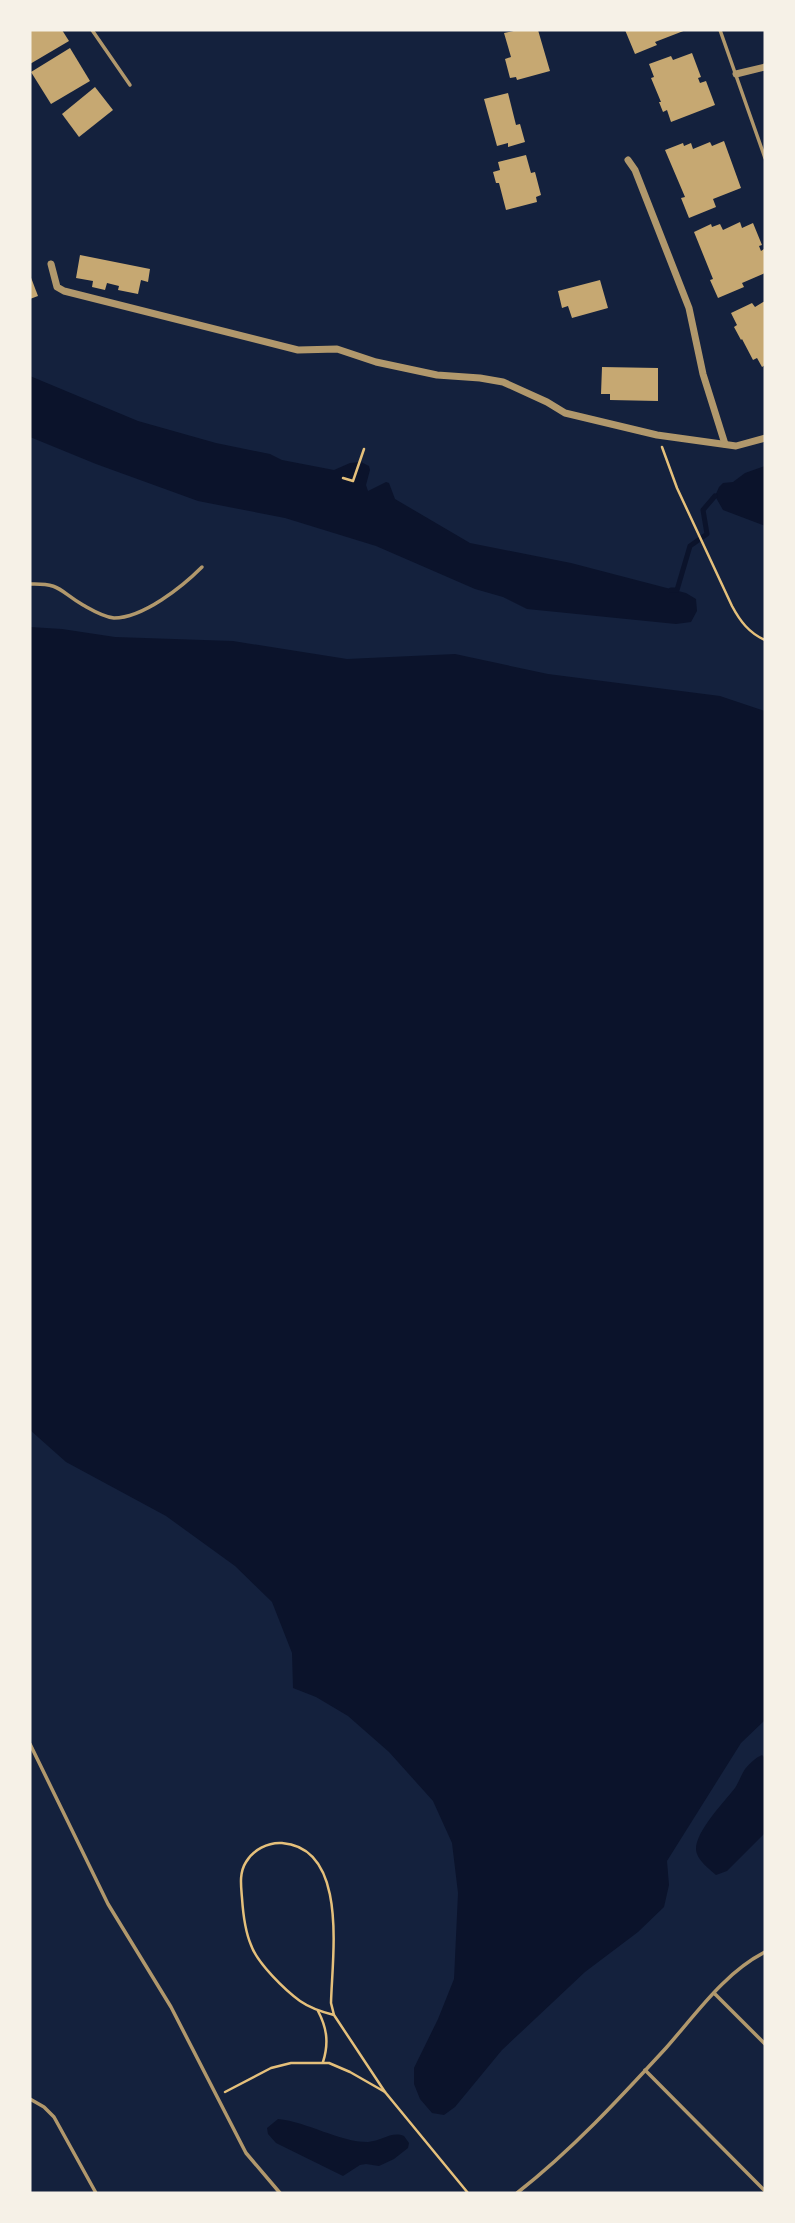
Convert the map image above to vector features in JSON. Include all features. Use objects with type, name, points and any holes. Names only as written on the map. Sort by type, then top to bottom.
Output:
[{"type":"street","points":[[736,74],[765,67]]},
{"type":"street","points":[[628,160],[635,170],[690,308],[703,374],[725,444]]},
{"type":"street","points":[[51,264],[57,287],[64,291],[298,350],[337,349],[376,362],[437,375],[503,382],[565,413],[657,435],[736,446],[765,438]]},
{"type":"lane","points":[[92,30],[130,85]]},
{"type":"lane","points":[[720,30],[765,158]]},
{"type":"lane","points":[[30,584],[49,583],[82,605],[114,618],[142,610],[169,595],[202,567]]},
{"type":"lane","points":[[30,1744],[108,1904],[171,2007],[246,2153],[280,2193]]},
{"type":"lane","points":[[517,2193],[567,2151],[729,1977],[765,1952]]},
{"type":"lane","points":[[715,1994],[765,2044]]},
{"type":"lane","points":[[645,2070],[765,2191]]},
{"type":"lane","points":[[30,2098],[54,2117],[96,2193]]},
{"type":"path","points":[[657,435],[677,488],[732,606],[753,634],[765,639]]},
{"type":"path","points":[[343,478],[352,481],[364,449]]},
{"type":"path","points":[[334,2015],[318,2011],[301,2001],[256,1956],[250,1943],[240,1879],[245,1863],[257,1849],[276,1842],[293,1843],[310,1854],[327,1879],[334,1909],[331,2003],[334,2015],[385,2092],[468,2193]]},
{"type":"path","points":[[318,2011],[326,2030],[327,2042],[322,2063]]},
{"type":"path","points":[[216,2097],[271,2068],[291,2063],[330,2063],[385,2092]]},
{"type":"water","points":[[30,376],[138,421],[216,443],[334,470],[350,463],[361,462],[369,466],[370,470],[366,485],[368,491],[389,483],[395,499],[470,543],[571,563],[686,593],[696,599],[697,611],[691,622],[676,624],[527,609],[376,546],[285,518],[198,501],[30,437]]},
{"type":"water","points":[[765,466],[765,526],[723,510],[715,496],[719,487]]},
{"type":"water","points":[[30,627],[115,637],[233,641],[347,659],[455,654],[548,674],[720,696],[765,711],[765,1720],[741,1743],[667,1861],[669,1885],[664,1907],[638,1932],[585,1972],[502,2050],[455,2107],[444,2115],[432,2113],[420,2099],[414,2084],[414,2068],[454,1979],[458,1893],[452,1843],[433,1801],[389,1752],[348,1716],[316,1697],[293,1688],[292,1653],[272,1602],[235,1566],[166,1516],[66,1462],[30,1430]]},
{"type":"water","points":[[762,1755],[765,1758],[765,1833],[727,1871],[716,1875],[698,1856],[697,1842],[705,1825],[735,1788],[745,1769]]},
{"type":"water","points":[[278,2119],[357,2141],[368,2142],[391,2135],[404,2136],[409,2143],[408,2148],[379,2166],[360,2165],[343,2176],[276,2143],[268,2134],[267,2128]]},
{"type":"building","points":[[30,30],[62,30],[69,41],[30,64]]},
{"type":"building","points":[[538,30],[550,71],[517,80],[516,77],[510,78],[505,59],[511,57],[504,33]]},
{"type":"building","points":[[625,30],[686,30],[655,42],[657,45],[635,54]]},
{"type":"building","points":[[70,48],[90,81],[51,104],[31,72]]},
{"type":"building","points":[[692,53],[701,77],[698,78],[700,83],[706,81],[715,105],[671,122],[667,110],[663,112],[659,102],[649,64],[671,56],[673,60]]},
{"type":"building","points":[[95,87],[113,110],[79,137],[62,114]]},
{"type":"building","points":[[508,93],[516,125],[520,124],[525,142],[508,147],[508,143],[497,146],[484,99]]},
{"type":"building","points":[[724,141],[741,188],[713,199],[716,207],[689,218],[681,198],[685,197],[665,150],[683,143],[684,146],[691,143],[693,149],[710,142],[712,146]]},
{"type":"building","points":[[526,155],[531,173],[535,172],[541,195],[536,197],[537,202],[506,210],[499,183],[496,183],[493,172],[500,170],[498,162]]},
{"type":"building","points":[[740,222],[742,228],[753,223],[762,245],[759,246],[761,251],[764,249],[765,252],[765,273],[742,283],[744,287],[718,298],[694,232],[711,224],[712,227],[720,224],[723,230]]},
{"type":"building","points":[[80,255],[150,269],[148,282],[141,280],[138,294],[118,290],[119,286],[107,283],[105,290],[92,287],[93,281],[76,278]]},
{"type":"building","points":[[30,275],[38,296],[30,299]]},
{"type":"building","points":[[600,280],[608,308],[572,318],[568,306],[562,308],[558,291]]},
{"type":"building","points":[[765,301],[765,365],[762,367],[757,358],[753,360],[741,340],[731,313],[752,303],[755,307]]},
{"type":"building","points":[[602,367],[658,368],[658,401],[610,400],[610,394],[601,394]]},
{"type":"waterway","points":[[671,590],[677,590],[690,546],[707,534],[703,510],[715,496]]}]
